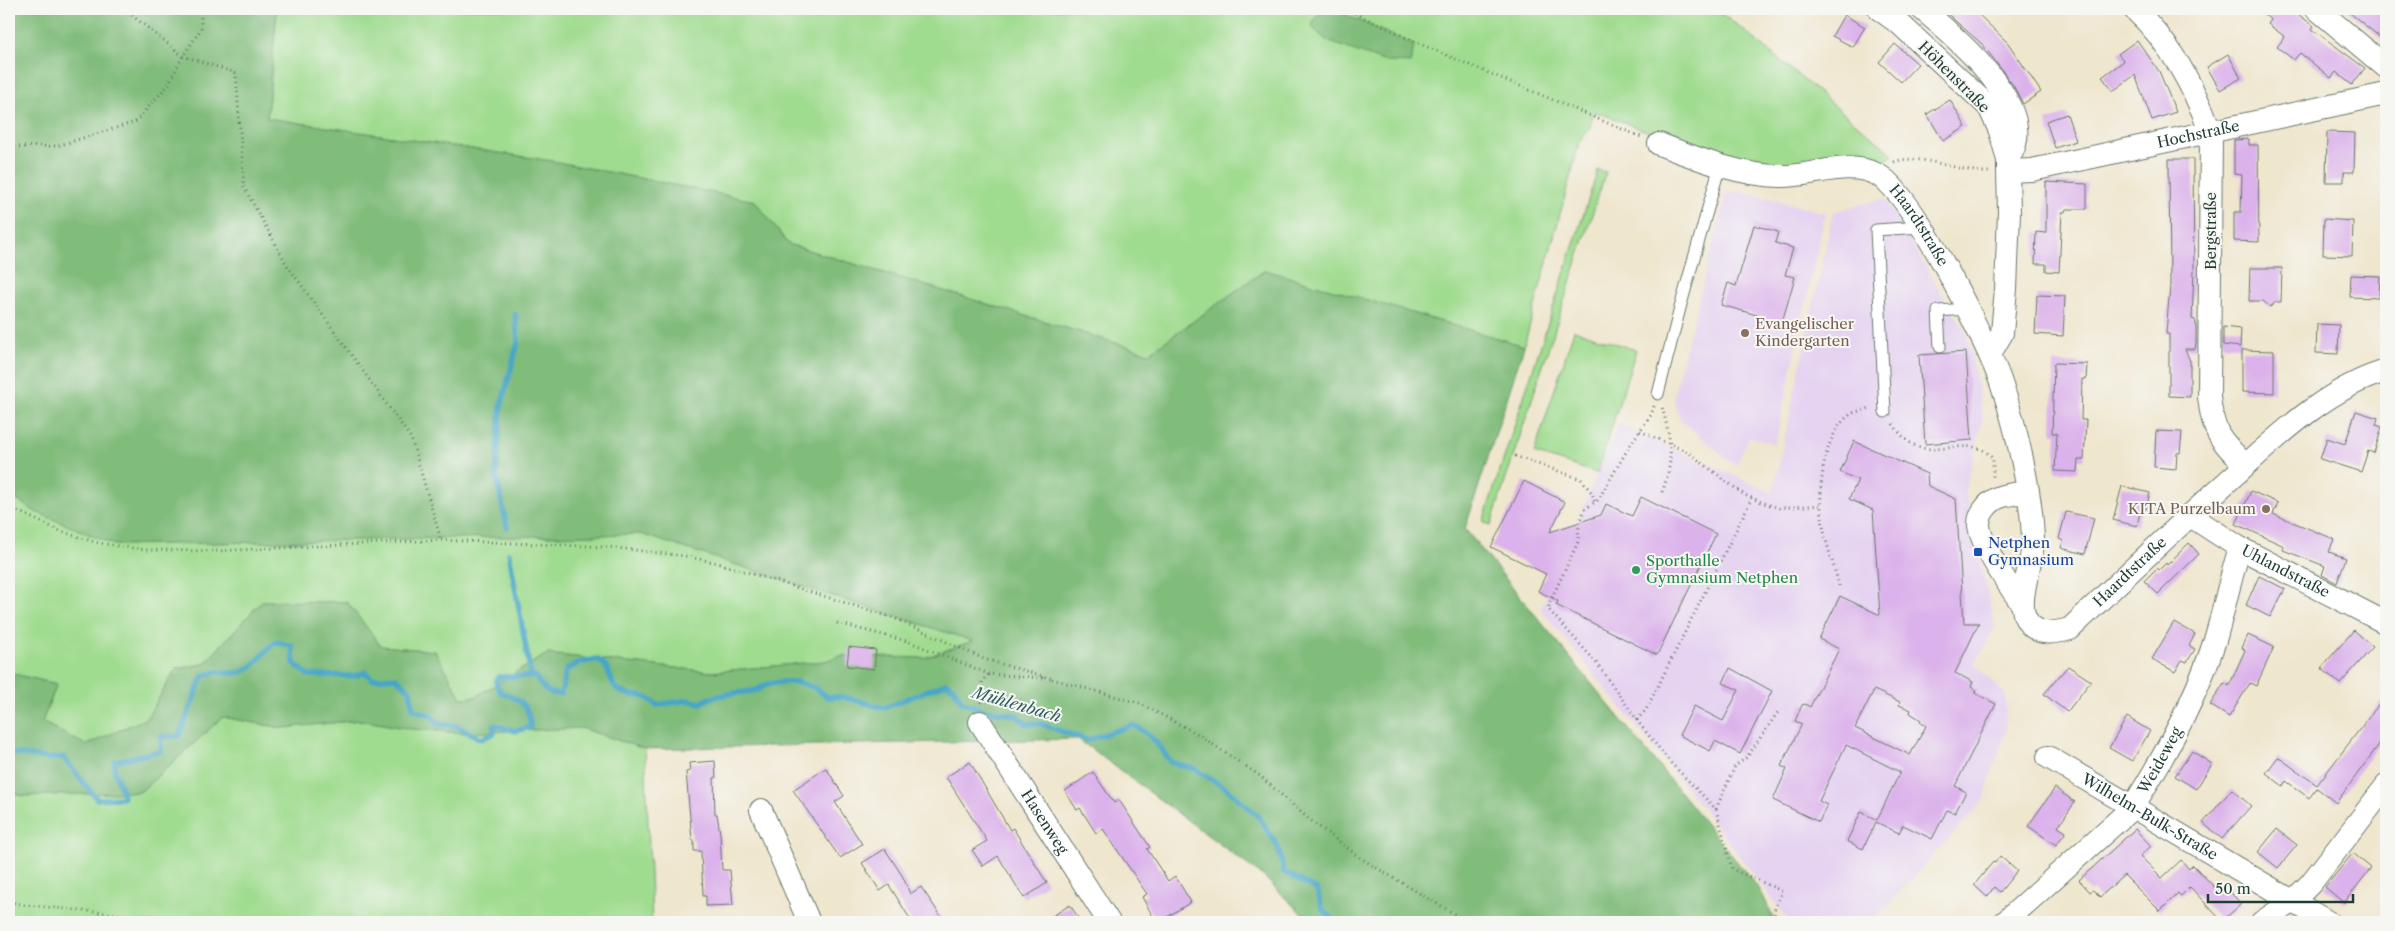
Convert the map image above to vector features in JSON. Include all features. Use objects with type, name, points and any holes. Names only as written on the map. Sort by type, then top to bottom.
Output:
[{"type":"street","name":"Höhenstraße","points":[[1878,9],[1900,24],[1989,107],[2000,131],[2008,166],[2009,212],[2002,333],[1990,354]]},
{"type":"street","name":"Höhenstraße","points":[[1922,9],[1949,32],[1993,77],[2011,106],[2015,129],[2014,148],[2008,166]]},
{"type":"street","name":"Bergstraße","points":[[2134,9],[2150,24],[2175,56],[2197,97],[2211,132],[2209,397],[2212,423],[2219,439],[2244,465]]},
{"type":"street","points":[[2316,9],[2386,67]]},
{"type":"street","name":"Hochstraße","points":[[2008,166],[2032,170],[2386,94]]},
{"type":"street","name":"Haardtstraße","points":[[1659,144],[1720,165],[1763,175],[1781,176],[1807,174],[1832,169],[1854,169],[1879,175],[1896,192],[1921,227],[1967,309],[1990,354],[2011,415],[2028,492],[2033,542],[2022,604]]},
{"type":"street","name":"Haardtstraße","points":[[1994,499],[1981,514],[1979,526],[2007,584],[2022,604],[2026,619],[2044,633],[2070,629],[2244,465],[2320,404],[2362,379],[2386,371]]},
{"type":"street","points":[[1994,499],[2028,492]]},
{"type":"street","name":"Uhlandstraße","points":[[2189,515],[2240,548],[2386,623]]},
{"type":"street","name":"Weideweg","points":[[2005,922],[2132,808],[2157,766],[2192,697],[2215,640],[2229,579],[2240,548]]},
{"type":"street","name":"Hasenweg","points":[[980,722],[1109,922]]},
{"type":"street","name":"Wilhelm-Bulk-Straße","points":[[2048,757],[2328,922]]},
{"type":"street","points":[[2262,922],[2292,902],[2311,883],[2386,786]]},
{"type":"street","points":[[761,810],[809,922]]},
{"type":"lane","points":[[1658,394],[1720,165]]},
{"type":"lane","points":[[1885,408],[1876,230],[1921,227]]},
{"type":"lane","points":[[1940,347],[1938,311],[1967,309]]},
{"type":"path","points":[[124,9],[183,56],[236,73],[244,187],[287,265],[411,438],[442,540]]},
{"type":"path","points":[[9,147],[57,146],[135,122],[168,85],[183,56],[201,29],[201,9]]},
{"type":"path","points":[[1346,9],[1427,47],[1659,144]]},
{"type":"path","points":[[1879,175],[1890,164],[1902,159],[1981,172],[2008,166]]},
{"type":"path","points":[[1658,394],[1651,415],[1595,503],[1585,509],[1581,517],[1578,542],[1549,604],[1550,610],[1595,661],[1636,720],[1671,763],[1716,809],[1732,869],[1782,892],[1775,907],[1774,922]]},
{"type":"path","points":[[1658,394],[1672,445],[1669,474],[1662,492]]},
{"type":"path","points":[[1839,586],[1822,520],[1822,469],[1830,444],[1840,426],[1851,414],[1885,408],[1908,442],[1921,448],[1974,446],[1990,454],[1993,460],[1994,499]]},
{"type":"path","points":[[1640,431],[1688,452],[1743,494],[1752,498],[1779,508],[1821,505]]},
{"type":"path","points":[[1515,456],[1582,479],[1592,493],[1595,503]]},
{"type":"path","points":[[1636,720],[1646,710],[1752,498]]},
{"type":"path","points":[[9,507],[60,531],[98,543],[146,550],[218,551],[442,540],[608,548],[685,556],[718,563],[894,618],[984,659],[1139,703],[1196,733],[1260,776],[1310,820],[1365,861],[1468,922]]},
{"type":"path","points":[[837,624],[907,642],[989,674],[1053,679]]},
{"type":"path","points":[[982,681],[989,674]]},
{"type":"path","points":[[1716,809],[1735,766],[1747,757],[1778,712]]},
{"type":"path","points":[[9,902],[195,922]]},
{"type":"shaded area","name":"Evangelischer Kindergarten","points":[[1738,191],[1825,213],[1775,444],[1749,437],[1736,466],[1682,421],[1675,407],[1674,394],[1726,195]]},
{"type":"shaded area","points":[[1884,198],[1966,333],[1974,367],[1983,418],[1965,491],[1995,628],[1974,664],[2005,694],[2006,729],[1983,801],[1872,922],[1790,922],[1701,806],[1541,609],[1618,424],[1773,493],[1833,212]]},
{"type":"green space","points":[[9,9],[277,9],[267,118],[552,161],[755,201],[788,244],[1149,353],[1265,270],[1524,346],[1465,529],[1761,891],[1775,922],[1310,922],[1264,877],[1078,739],[645,749],[581,728],[465,733],[412,729],[360,720],[282,728],[223,717],[140,792],[23,796],[9,791],[10,673],[57,684],[42,722],[86,745],[147,718],[176,669],[204,664],[262,601],[347,602],[381,646],[435,651],[461,698],[475,697],[547,654],[712,672],[825,661],[840,656],[924,658],[973,641],[641,534],[115,545],[36,512],[9,495]]},
{"type":"green space","points":[[277,9],[1714,9],[1741,28],[1894,155],[1875,167],[1779,169],[1649,132],[1594,111],[1589,130],[1580,141],[1524,346],[1265,270],[1149,353],[788,244],[755,201],[552,161],[267,118]]},
{"type":"green space","points":[[1335,10],[1414,45],[1411,63],[1386,62],[1327,41],[1312,27],[1319,14]]},
{"type":"green space","points":[[1598,170],[1606,172],[1491,525],[1483,522]]},
{"type":"green space","points":[[1574,330],[1636,350],[1597,473],[1534,453]]},
{"type":"green space","points":[[9,495],[36,512],[115,545],[641,534],[973,641],[924,658],[840,656],[825,661],[712,672],[547,654],[475,697],[461,698],[435,651],[381,646],[347,602],[262,601],[204,664],[176,669],[147,718],[86,746],[42,722],[57,684],[9,674]]},
{"type":"green space","points":[[223,717],[282,728],[360,720],[412,729],[465,733],[581,728],[645,749],[652,922],[9,922],[9,791],[23,796],[140,792]]},
{"type":"building","points":[[1942,9],[1973,9],[2008,43],[2041,92],[2023,104],[2013,85],[1983,45]]},
{"type":"building","points":[[2257,9],[2291,9],[2314,26],[2312,29],[2365,68],[2352,85],[2336,72],[2331,78],[2300,53],[2294,60],[2277,47],[2285,37],[2268,24],[2271,20]]},
{"type":"building","points":[[2345,9],[2386,9],[2386,42]]},
{"type":"building","points":[[1844,15],[1865,27],[1853,47],[1832,36]]},
{"type":"building","points":[[2137,40],[2159,71],[2176,112],[2152,120],[2135,75],[2113,91],[2102,77],[2124,61],[2118,54]]},
{"type":"building","points":[[1895,44],[1918,64],[1901,82],[1879,62]]},
{"type":"building","points":[[2228,54],[2241,78],[2220,90],[2207,67]]},
{"type":"building","points":[[1950,100],[1966,127],[1943,141],[1927,114]]},
{"type":"building","points":[[2067,114],[2076,141],[2055,148],[2046,121]]},
{"type":"building","points":[[2327,132],[2355,133],[2354,172],[2344,172],[2344,182],[2326,182]]},
{"type":"building","points":[[2249,139],[2249,145],[2258,145],[2259,242],[2234,241],[2234,212],[2241,212],[2242,175],[2234,174],[2234,140]]},
{"type":"building","points":[[2169,159],[2193,159],[2194,270],[2192,319],[2195,320],[2196,325],[2196,343],[2195,349],[2185,349],[2190,361],[2190,397],[2169,396],[2169,334],[2166,334],[2170,285]]},
{"type":"building","points":[[2046,182],[2087,184],[2087,209],[2066,209],[2065,212],[2062,212],[2059,272],[2046,271],[2046,264],[2035,264],[2036,232],[2046,233]]},
{"type":"building","points":[[2324,219],[2353,221],[2352,256],[2323,255]]},
{"type":"building","points":[[1754,225],[1778,232],[1775,243],[1793,248],[1785,275],[1795,277],[1781,326],[1763,321],[1764,317],[1721,305],[1728,283],[1736,286]]},
{"type":"building","points":[[2250,268],[2282,268],[2281,302],[2276,302],[2270,307],[2263,301],[2249,301]]},
{"type":"building","points":[[2351,275],[2380,276],[2379,298],[2350,297]]},
{"type":"building","points":[[2037,295],[2065,296],[2063,336],[2035,334]]},
{"type":"building","points":[[2317,324],[2339,325],[2338,354],[2316,353]]},
{"type":"building","points":[[2223,327],[2241,329],[2240,347],[2223,345]]},
{"type":"building","points":[[2242,350],[2274,351],[2274,393],[2242,392]]},
{"type":"building","points":[[1966,352],[1972,440],[1925,444],[1919,355]]},
{"type":"building","points":[[2054,363],[2087,364],[2086,379],[2082,379],[2081,420],[2086,420],[2084,460],[2078,460],[2077,472],[2055,471],[2057,433],[2052,433]]},
{"type":"building","points":[[2356,411],[2378,418],[2376,425],[2382,427],[2374,453],[2368,451],[2361,472],[2320,459],[2327,438],[2345,444]]},
{"type":"building","points":[[2156,431],[2182,432],[2180,453],[2177,453],[2176,469],[2154,467]]},
{"type":"building","points":[[1854,441],[1927,474],[1928,486],[1956,499],[1964,623],[1979,623],[1955,673],[1973,682],[1971,687],[1977,690],[1975,693],[1996,704],[1955,786],[1966,792],[1955,813],[1947,810],[1932,839],[1903,825],[1899,833],[1876,822],[1863,849],[1847,841],[1861,812],[1877,820],[1900,772],[1846,745],[1819,801],[1827,805],[1819,822],[1773,800],[1787,769],[1781,766],[1802,724],[1795,721],[1802,705],[1805,704],[1810,707],[1839,649],[1819,639],[1840,596],[1880,615],[1873,510],[1849,499],[1858,480],[1840,472]],"holes":[[[1874,690],[1900,702],[1899,705],[1911,710],[1910,713],[1921,720],[1920,722],[1926,726],[1910,755],[1855,728]]]},
{"type":"building","name":"Sporthalle Gymnasium Netphen","points":[[1524,481],[1565,502],[1550,532],[1601,515],[1606,504],[1632,516],[1641,497],[1716,534],[1657,655],[1556,605],[1558,601],[1538,591],[1546,574],[1491,547]]},
{"type":"building","points":[[2122,486],[2150,493],[2146,509],[2141,508],[2137,526],[2113,520]]},
{"type":"building","points":[[2251,491],[2278,503],[2273,514],[2334,539],[2329,552],[2346,558],[2337,583],[2322,575],[2325,566],[2283,550],[2284,546],[2236,524]]},
{"type":"building","points":[[2066,512],[2094,518],[2085,554],[2061,548],[2063,541],[2059,539]]},
{"type":"building","points":[[2189,543],[2199,554],[2158,594],[2144,581],[2157,568],[2159,570],[2166,563],[2167,565]]},
{"type":"building","points":[[2259,576],[2285,589],[2270,617],[2246,605]]},
{"type":"building","points":[[2174,622],[2195,634],[2189,646],[2195,649],[2187,662],[2182,660],[2175,672],[2152,659]]},
{"type":"building","points":[[2354,630],[2373,647],[2340,684],[2321,668]]},
{"type":"building","points":[[2248,635],[2274,647],[2256,686],[2250,683],[2229,717],[2210,705],[2224,683],[2229,686],[2245,650],[2242,648]]},
{"type":"building","points":[[849,647],[876,650],[874,669],[847,666]]},
{"type":"building","points":[[2068,666],[2091,681],[2067,712],[2044,694]]},
{"type":"building","points":[[1730,668],[1772,691],[1740,754],[1715,741],[1710,751],[1679,735],[1694,706],[1723,721],[1739,690],[1723,683]]},
{"type":"building","points":[[2386,695],[2386,735],[2336,803],[2317,788],[2309,798],[2286,781],[2283,786],[2266,773],[2278,757],[2317,785]]},
{"type":"building","points":[[2127,717],[2150,731],[2132,761],[2109,748]]},
{"type":"building","points":[[2192,751],[2212,764],[2196,789],[2175,776]]},
{"type":"building","points":[[715,761],[715,814],[717,814],[720,833],[722,870],[730,870],[733,905],[706,906],[706,896],[703,896],[701,851],[694,851],[694,840],[692,840],[686,772],[690,771],[689,763]]},
{"type":"building","points":[[970,762],[1010,830],[1013,828],[1047,883],[1024,898],[998,856],[983,866],[972,850],[987,841],[946,777]]},
{"type":"building","points":[[826,768],[844,796],[835,802],[862,844],[840,858],[793,790]]},
{"type":"building","points":[[1093,772],[1114,803],[1119,800],[1150,847],[1147,849],[1168,881],[1175,876],[1191,902],[1159,922],[1156,922],[1142,897],[1147,894],[1103,829],[1096,833],[1080,808],[1077,810],[1065,791]]},
{"type":"building","points":[[2055,788],[2075,802],[2058,827],[2066,832],[2056,845],[2028,826]]},
{"type":"building","points":[[2232,789],[2251,806],[2222,839],[2203,823]]},
{"type":"building","points":[[2135,829],[2151,846],[2140,856],[2162,878],[2181,860],[2189,869],[2193,865],[2219,892],[2225,886],[2241,904],[2222,921],[2190,887],[2181,896],[2178,893],[2160,911],[2124,875],[2100,897],[2093,890],[2090,892],[2079,880]]},
{"type":"building","points":[[2277,829],[2297,845],[2278,868],[2258,852]]},
{"type":"building","points":[[885,849],[903,877],[910,894],[921,887],[945,922],[912,922],[889,885],[880,891],[862,863]]},
{"type":"building","points":[[2353,853],[2371,868],[2344,903],[2325,887]]},
{"type":"building","points":[[2000,856],[2017,871],[2000,892],[1994,887],[1987,897],[1974,885]]},
{"type":"building","points":[[1070,905],[1081,922],[1043,922]]},
{"type":"waterway","points":[[507,527],[496,475],[501,406],[518,342],[515,314]]},
{"type":"waterway","points":[[509,553],[531,676]]},
{"type":"waterway","name":"Mühlenbach","points":[[9,753],[42,758],[63,757],[97,799],[123,798],[114,766],[115,761],[161,751],[161,737],[179,736],[202,677],[216,672],[242,672],[253,665],[276,642],[292,646],[294,663],[308,675],[355,676],[365,672],[372,679],[395,677],[410,690],[413,709],[430,715],[439,724],[457,726],[481,739],[494,733],[494,725],[516,731],[530,727],[526,708],[518,700],[500,692],[496,682],[498,677],[535,676],[548,692],[561,694],[566,670],[579,663],[597,659],[606,667],[617,689],[626,694],[642,696],[657,705],[688,700],[700,703],[719,696],[758,690],[774,683],[790,682],[814,688],[827,697],[844,697],[884,708],[946,683],[953,687],[962,702],[985,710],[1016,715],[1027,724],[1041,724],[1087,740],[1133,725],[1139,728],[1154,740],[1170,762],[1195,769],[1227,789],[1259,817],[1278,847],[1284,872],[1317,890],[1322,908],[1335,922]]},
{"type":"place","name":"Evangelischer Kindergarten","points":[[1745,333]]},
{"type":"place","name":"KITA Purzelbaum","points":[[2266,509]]},
{"type":"place","name":"Netphen Gymnasium","points":[[1978,552]]},
{"type":"place","name":"Sporthalle Gymnasium Netphen","points":[[1636,570]]}]
